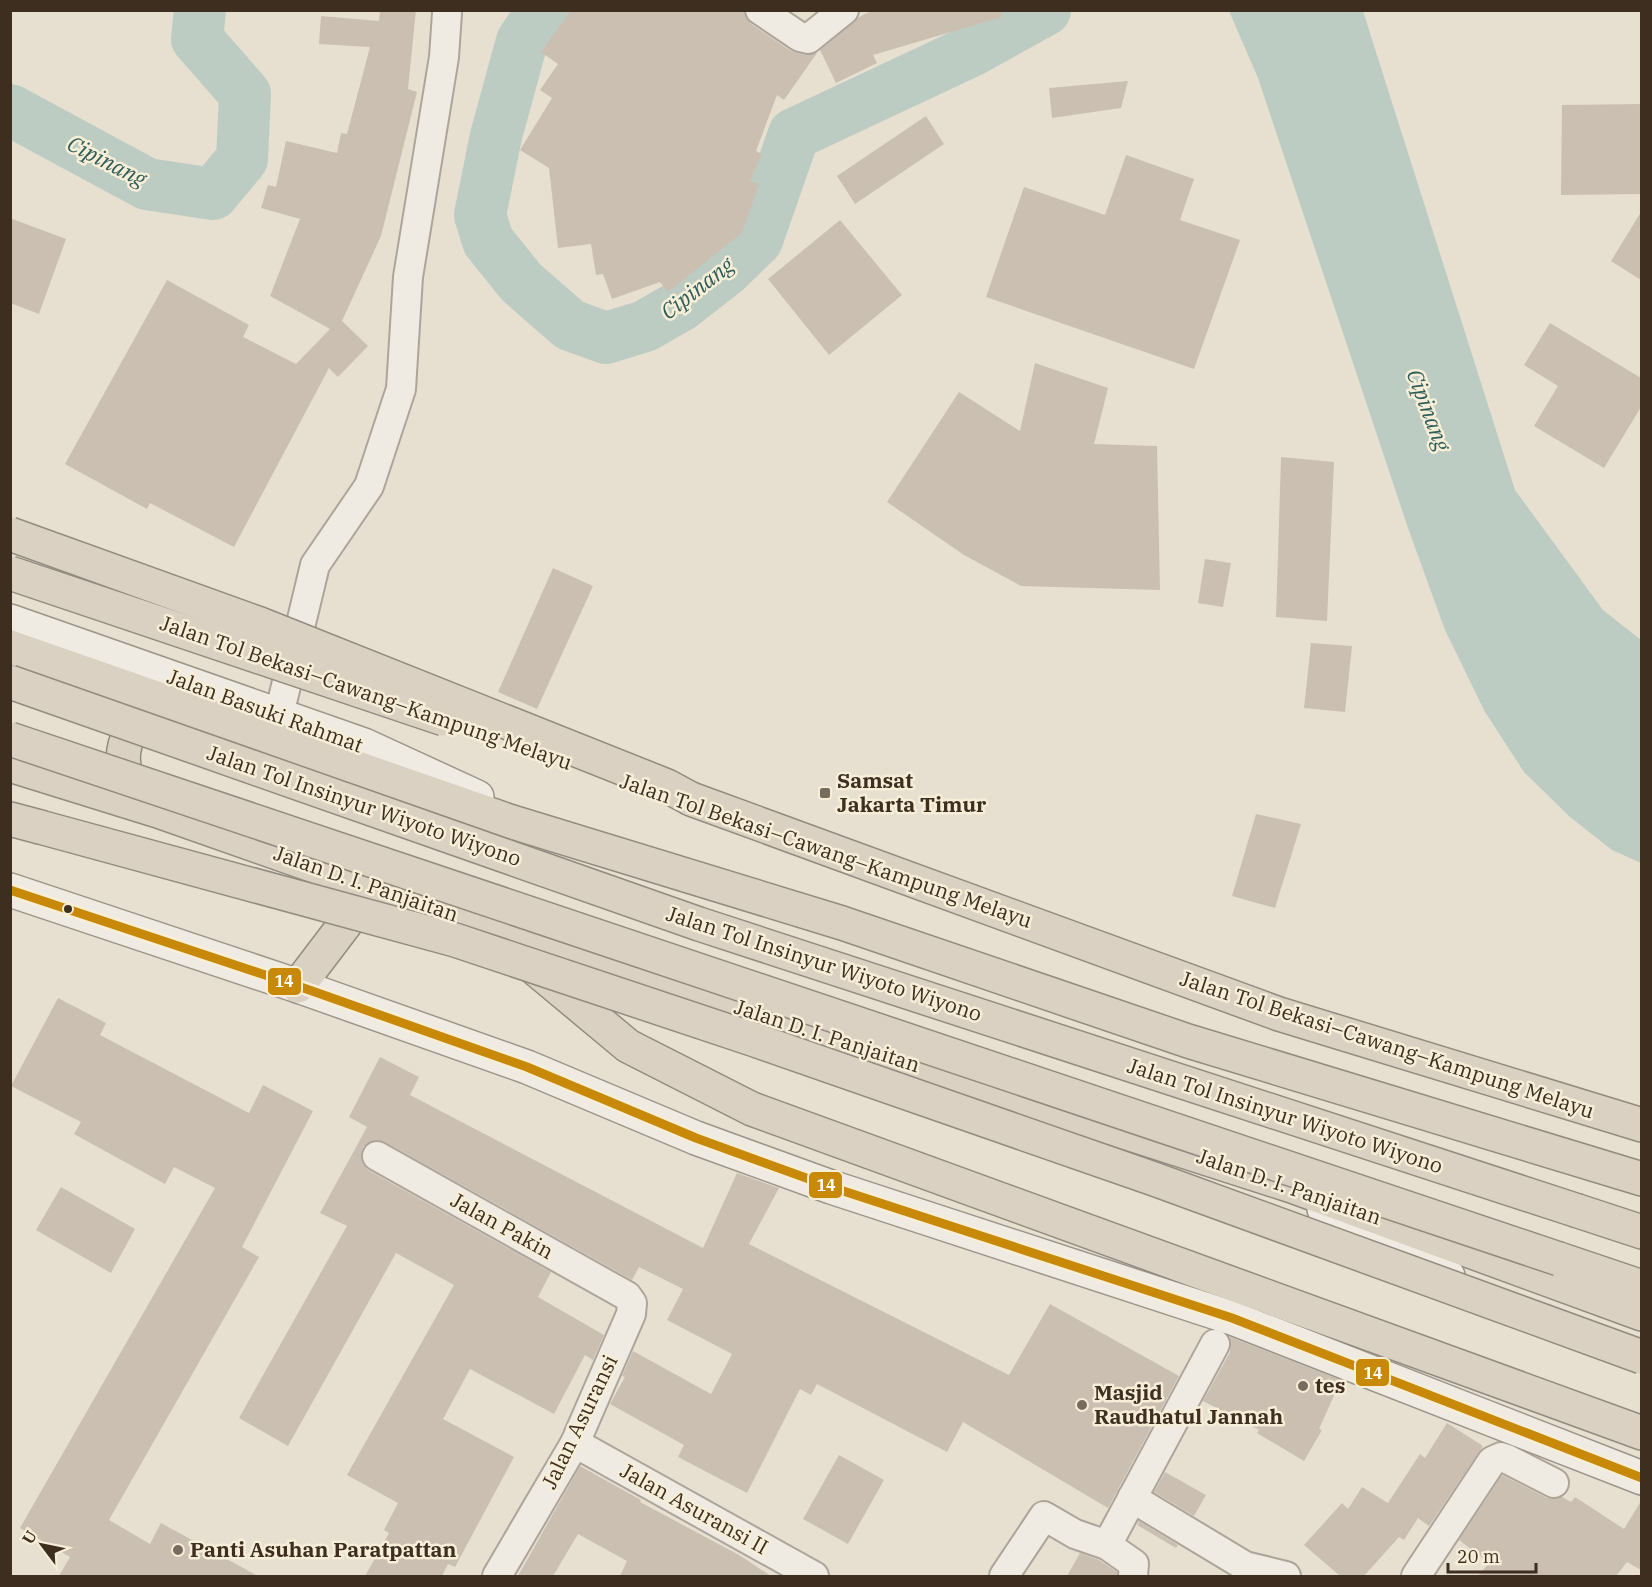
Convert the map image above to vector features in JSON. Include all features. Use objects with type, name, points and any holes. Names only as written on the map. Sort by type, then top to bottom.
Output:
[{"type":"highway","points":[[10,534],[260,624],[667,786],[691,799]]},
{"type":"highway","name":"Jalan Tol Bekasi–Cawang–Kampung Melayu","points":[[10,573],[653,789],[691,799],[1279,1014],[1641,1125]]},
{"type":"highway","points":[[10,647],[509,821],[853,927],[1188,1041],[1641,1179]]},
{"type":"highway","name":"Jalan Tol Insinyur Wiyoto Wiyono","points":[[10,681],[699,924],[1641,1232]]},
{"type":"highway","points":[[158,811],[140,800],[128,783],[123,763],[124,750],[136,725],[146,716],[175,706],[190,708]]},
{"type":"highway","name":"Jalan Tol Insinyur Wiyoto Wiyono","points":[[10,739],[1641,1287]]},
{"type":"highway","name":"Jalan D. I. Panjaitan","points":[[10,765],[158,811],[482,925],[1299,1189],[1641,1314]]},
{"type":"highway","points":[[10,819],[455,940],[752,1039],[1154,1179],[1641,1357]]},
{"type":"highway","points":[[298,986],[374,886]]},
{"type":"highway","points":[[482,925],[628,1046],[752,1108],[1641,1433]]},
{"type":"street","points":[[760,10],[800,37],[808,39],[844,10]]},
{"type":"street","points":[[279,715],[315,566],[369,486],[401,389],[408,277],[444,57],[447,13]]},
{"type":"street","name":"Jalan Basuki Rahmat","points":[[10,621],[364,745],[493,804],[509,821]]},
{"type":"street","points":[[10,890],[298,986],[527,1068],[696,1138],[831,1187],[1232,1318],[1641,1478]]},
{"type":"street","name":"Jalan Pakin","points":[[377,1156],[627,1296]]},
{"type":"street","points":[[1299,1189],[1324,1209],[1454,1279],[1641,1344]]},
{"type":"street","name":"Jalan Asuransi","points":[[497,1576],[574,1443],[631,1314],[632,1303],[627,1296]]},
{"type":"street","points":[[1107,1545],[1215,1344]]},
{"type":"street","name":"Jalan Asuransi II","points":[[574,1443],[814,1576]]},
{"type":"street","points":[[1425,1573],[1492,1461],[1500,1457],[1507,1459],[1554,1483]]},
{"type":"street","points":[[1132,1498],[1245,1566],[1265,1574]]},
{"type":"street","points":[[1004,1576],[1044,1516],[1075,1534],[1107,1545],[1134,1564],[1133,1576]]},
{"type":"water","points":[[1229,11],[1363,11],[1515,490],[1603,610],[1641,640],[1641,863],[1612,850],[1570,817],[1524,772],[1485,712],[1445,630],[1408,528],[1258,78]]},
{"type":"building","points":[[380,10],[416,10],[408,89],[417,92],[381,236],[342,321],[368,346],[338,377],[329,368],[234,547],[150,503],[147,509],[65,464],[167,280],[249,325],[243,337],[296,364],[330,329],[270,296],[300,219],[261,208],[268,185],[276,187],[286,141],[337,153],[341,133],[347,134],[370,47],[319,44],[321,16],[379,21]]},
{"type":"building","points":[[571,10],[744,10],[751,24],[791,51],[805,55],[817,53],[784,100],[777,95],[756,151],[762,154],[750,181],[759,184],[742,233],[668,292],[660,282],[612,299],[603,274],[596,275],[591,244],[558,248],[549,168],[520,150],[552,98],[540,90],[558,64],[541,52]]},
{"type":"building","points":[[873,10],[1001,10],[1002,17],[873,55],[877,63],[836,83],[820,50],[859,17]]},
{"type":"building","points":[[1128,81],[1121,108],[1052,118],[1049,88]]},
{"type":"building","points":[[1641,104],[1641,194],[1561,195],[1562,105]]},
{"type":"building","points":[[926,116],[944,144],[855,204],[837,176]]},
{"type":"building","points":[[1126,155],[1194,179],[1180,220],[1240,240],[1194,369],[986,297],[1024,187],[1105,215]]},
{"type":"building","points":[[1641,212],[1641,280],[1611,261]]},
{"type":"building","points":[[10,218],[66,239],[39,314],[10,303]]},
{"type":"building","points":[[840,220],[902,295],[829,355],[768,279]]},
{"type":"building","points":[[1550,323],[1641,378],[1641,407],[1604,468],[1534,426],[1558,386],[1524,365]]},
{"type":"building","points":[[1035,363],[1108,388],[1094,444],[1157,446],[1160,590],[1021,586],[964,555],[887,502],[959,392],[1020,431]]},
{"type":"building","points":[[1281,457],[1334,462],[1327,621],[1276,617]]},
{"type":"building","points":[[1205,559],[1231,563],[1223,607],[1198,603]]},
{"type":"building","points":[[553,568],[593,586],[537,709],[498,692]]},
{"type":"building","points":[[1311,643],[1352,646],[1345,712],[1304,708]]},
{"type":"building","points":[[1256,814],[1301,824],[1275,908],[1232,896]]},
{"type":"building","points":[[58,998],[106,1023],[100,1035],[249,1113],[263,1085],[313,1111],[242,1247],[259,1257],[109,1520],[150,1544],[161,1523],[258,1576],[59,1576],[70,1557],[20,1528],[215,1188],[174,1167],[165,1184],[74,1134],[81,1122],[11,1086]]},
{"type":"building","points":[[380,1057],[419,1077],[410,1095],[703,1248],[737,1173],[779,1188],[749,1244],[1009,1375],[1050,1304],[1179,1376],[1108,1508],[963,1422],[947,1452],[817,1384],[811,1395],[800,1389],[747,1493],[678,1457],[684,1445],[610,1404],[625,1377],[622,1376],[633,1351],[711,1394],[732,1354],[667,1320],[683,1289],[639,1267],[632,1280],[385,1142],[376,1140],[363,1147],[361,1156],[368,1170],[551,1272],[538,1297],[604,1335],[593,1360],[585,1355],[554,1414],[470,1369],[443,1419],[514,1457],[455,1567],[448,1564],[442,1576],[365,1576],[389,1533],[384,1530],[398,1503],[347,1475],[454,1285],[396,1253],[288,1446],[239,1418],[347,1226],[320,1213],[367,1127],[349,1117]]},
{"type":"building","points":[[61,1187],[135,1229],[111,1273],[36,1230]]},
{"type":"building","points":[[1230,1337],[1341,1380],[1319,1429],[1322,1430],[1304,1461],[1257,1433],[1259,1430],[1203,1401],[1230,1352]]},
{"type":"building","points":[[1447,1423],[1483,1446],[1429,1526],[1418,1518],[1404,1540],[1399,1537],[1364,1576],[1340,1576],[1304,1545],[1342,1503],[1348,1509],[1362,1487],[1388,1503],[1420,1454],[1425,1458]]},
{"type":"building","points":[[839,1455],[884,1480],[848,1544],[803,1519]]},
{"type":"building","points":[[580,1466],[641,1500],[640,1502],[739,1555],[771,1576],[620,1576],[627,1561],[578,1534],[553,1576],[518,1576]]},
{"type":"building","points":[[1165,1472],[1206,1495],[1194,1516],[1154,1492]]},
{"type":"building","points":[[1502,1475],[1547,1498],[1562,1497],[1571,1502],[1575,1497],[1624,1529],[1641,1501],[1641,1570],[1627,1562],[1616,1576],[1478,1576],[1489,1563],[1459,1540]]},
{"type":"building","points":[[1139,1521],[1178,1545],[1176,1548],[1137,1525]]},
{"type":"building","points":[[1080,1553],[1099,1560],[1117,1572],[1117,1576],[1067,1576]]},
{"type":"waterway","name":"Cipinang","points":[[10,110],[147,184],[213,194],[242,159],[245,94],[197,39],[200,10]]},
{"type":"waterway","name":"Cipinang","points":[[543,10],[522,41],[496,136],[480,215],[488,241],[521,282],[570,325],[606,338],[645,326],[680,306],[725,271],[757,240],[794,134],[971,51],[1045,10]]},
{"type":"transit line","name":"14","points":[[10,890],[298,986],[527,1067],[696,1138],[831,1187],[1232,1318],[1642,1478]]},
{"type":"place","name":"Samsat Jakarta Timur","points":[[825,793]]},
{"type":"place","name":"tes","points":[[1303,1386]]},
{"type":"place","name":"Masjid Raudhatul Jannah","points":[[1082,1405]]},
{"type":"place","name":"Panti Asuhan Paratpattan","points":[[178,1550]]}]
